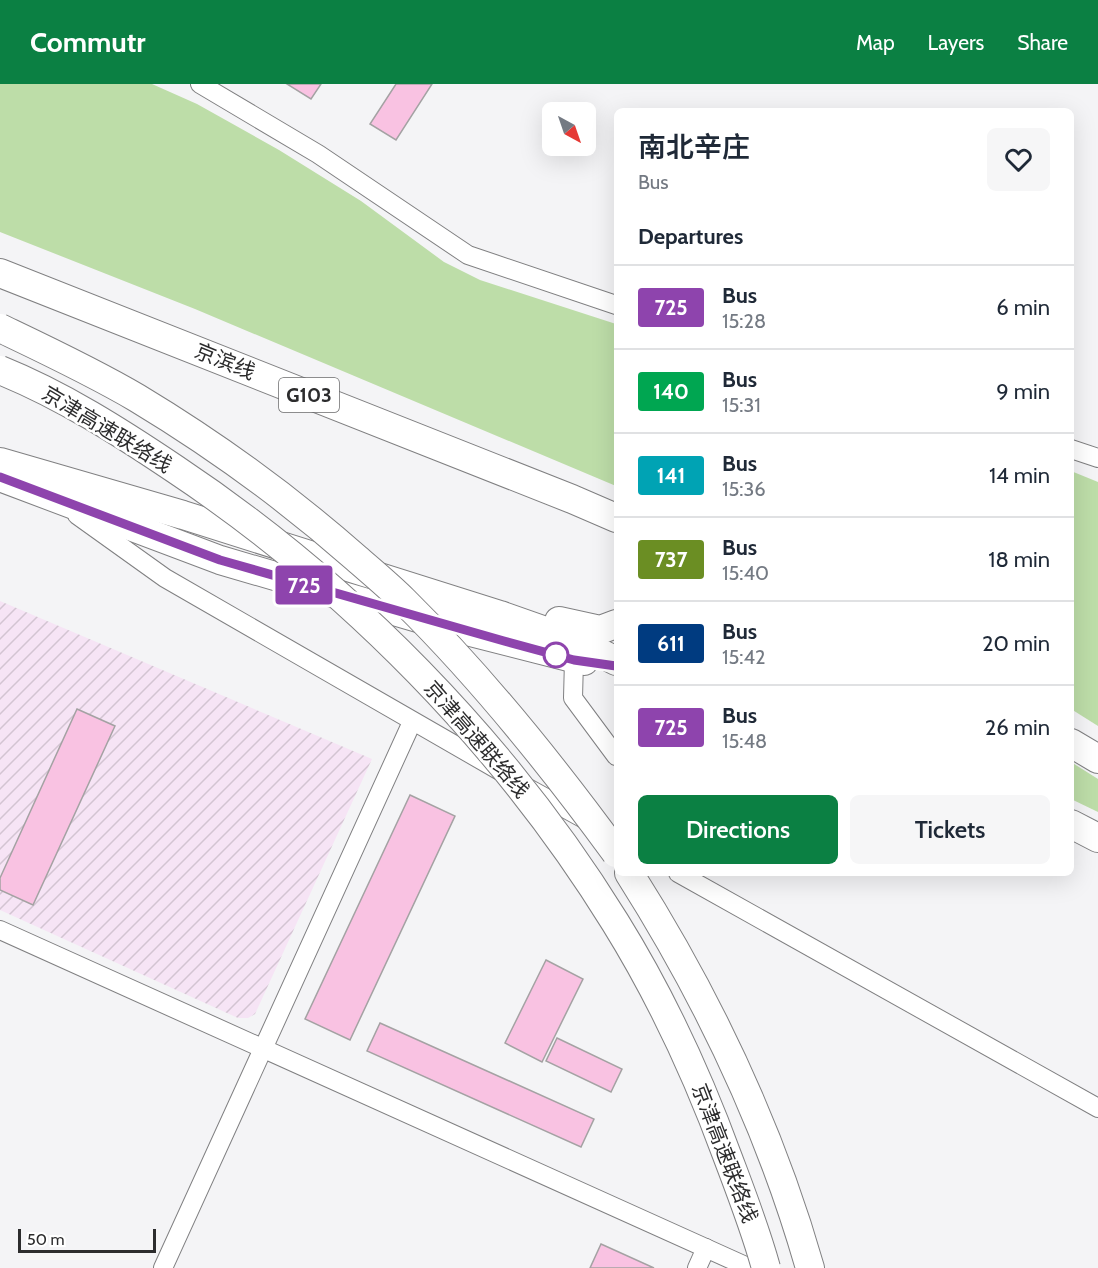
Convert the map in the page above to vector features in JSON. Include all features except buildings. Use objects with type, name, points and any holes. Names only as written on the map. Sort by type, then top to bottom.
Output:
[{"type":"highway","name":"京滨线","points":[[0,273],[614,517]]},
{"type":"highway","name":"京津高速联络线","points":[[0,328],[137,398],[261,481],[312,520],[402,598],[453,651],[559,774],[614,850]]},
{"type":"highway","name":"京津高速联络线","points":[[0,370],[64,400],[117,430],[249,520],[360,615],[399,652],[483,744],[544,818],[578,866],[615,922],[653,989],[710,1109],[759,1241],[766,1268]]},
{"type":"highway","points":[[0,462],[183,515],[443,597],[585,645],[614,660]]},
{"type":"highway","points":[[482,464],[499,478],[517,488],[614,534]]},
{"type":"highway","points":[[0,477],[220,560],[435,623],[574,660],[614,666]]},
{"type":"highway","points":[[443,597],[517,610],[580,627],[600,630],[614,625]]},
{"type":"highway","points":[[1074,745],[1098,759]]},
{"type":"highway","points":[[1074,826],[1098,838]]},
{"type":"highway","name":"京津高速联络线","points":[[631,876],[662,925],[722,1039],[781,1177],[810,1268]]},
{"type":"street","points":[[200,84],[318,154],[468,255],[614,304]]},
{"type":"street","points":[[1074,450],[1098,458]]},
{"type":"street","points":[[54,499],[165,578],[614,837]]},
{"type":"street","points":[[574,660],[573,698],[614,753]]},
{"type":"street","points":[[163,1268],[412,722]]},
{"type":"street","points":[[685,876],[1098,1108]]},
{"type":"street","points":[[0,930],[750,1268]]},
{"type":"street","points":[[697,1268],[706,1248]]},
{"type":"shaded area","points":[[0,601],[372,759],[255,1014],[248,1018],[238,1018],[0,910]]},
{"type":"green space","points":[[0,84],[152,84],[197,104],[279,150],[361,201],[444,262],[480,280],[614,323],[614,485],[195,309],[0,232]]},
{"type":"green space","points":[[1074,472],[1098,482],[1098,726],[1074,711]]},
{"type":"green space","points":[[1074,764],[1098,779],[1098,812],[1074,800]]},
{"type":"bus line","name":"725","points":[[0,477],[220,560],[435,623],[574,660],[614,666]]}]
